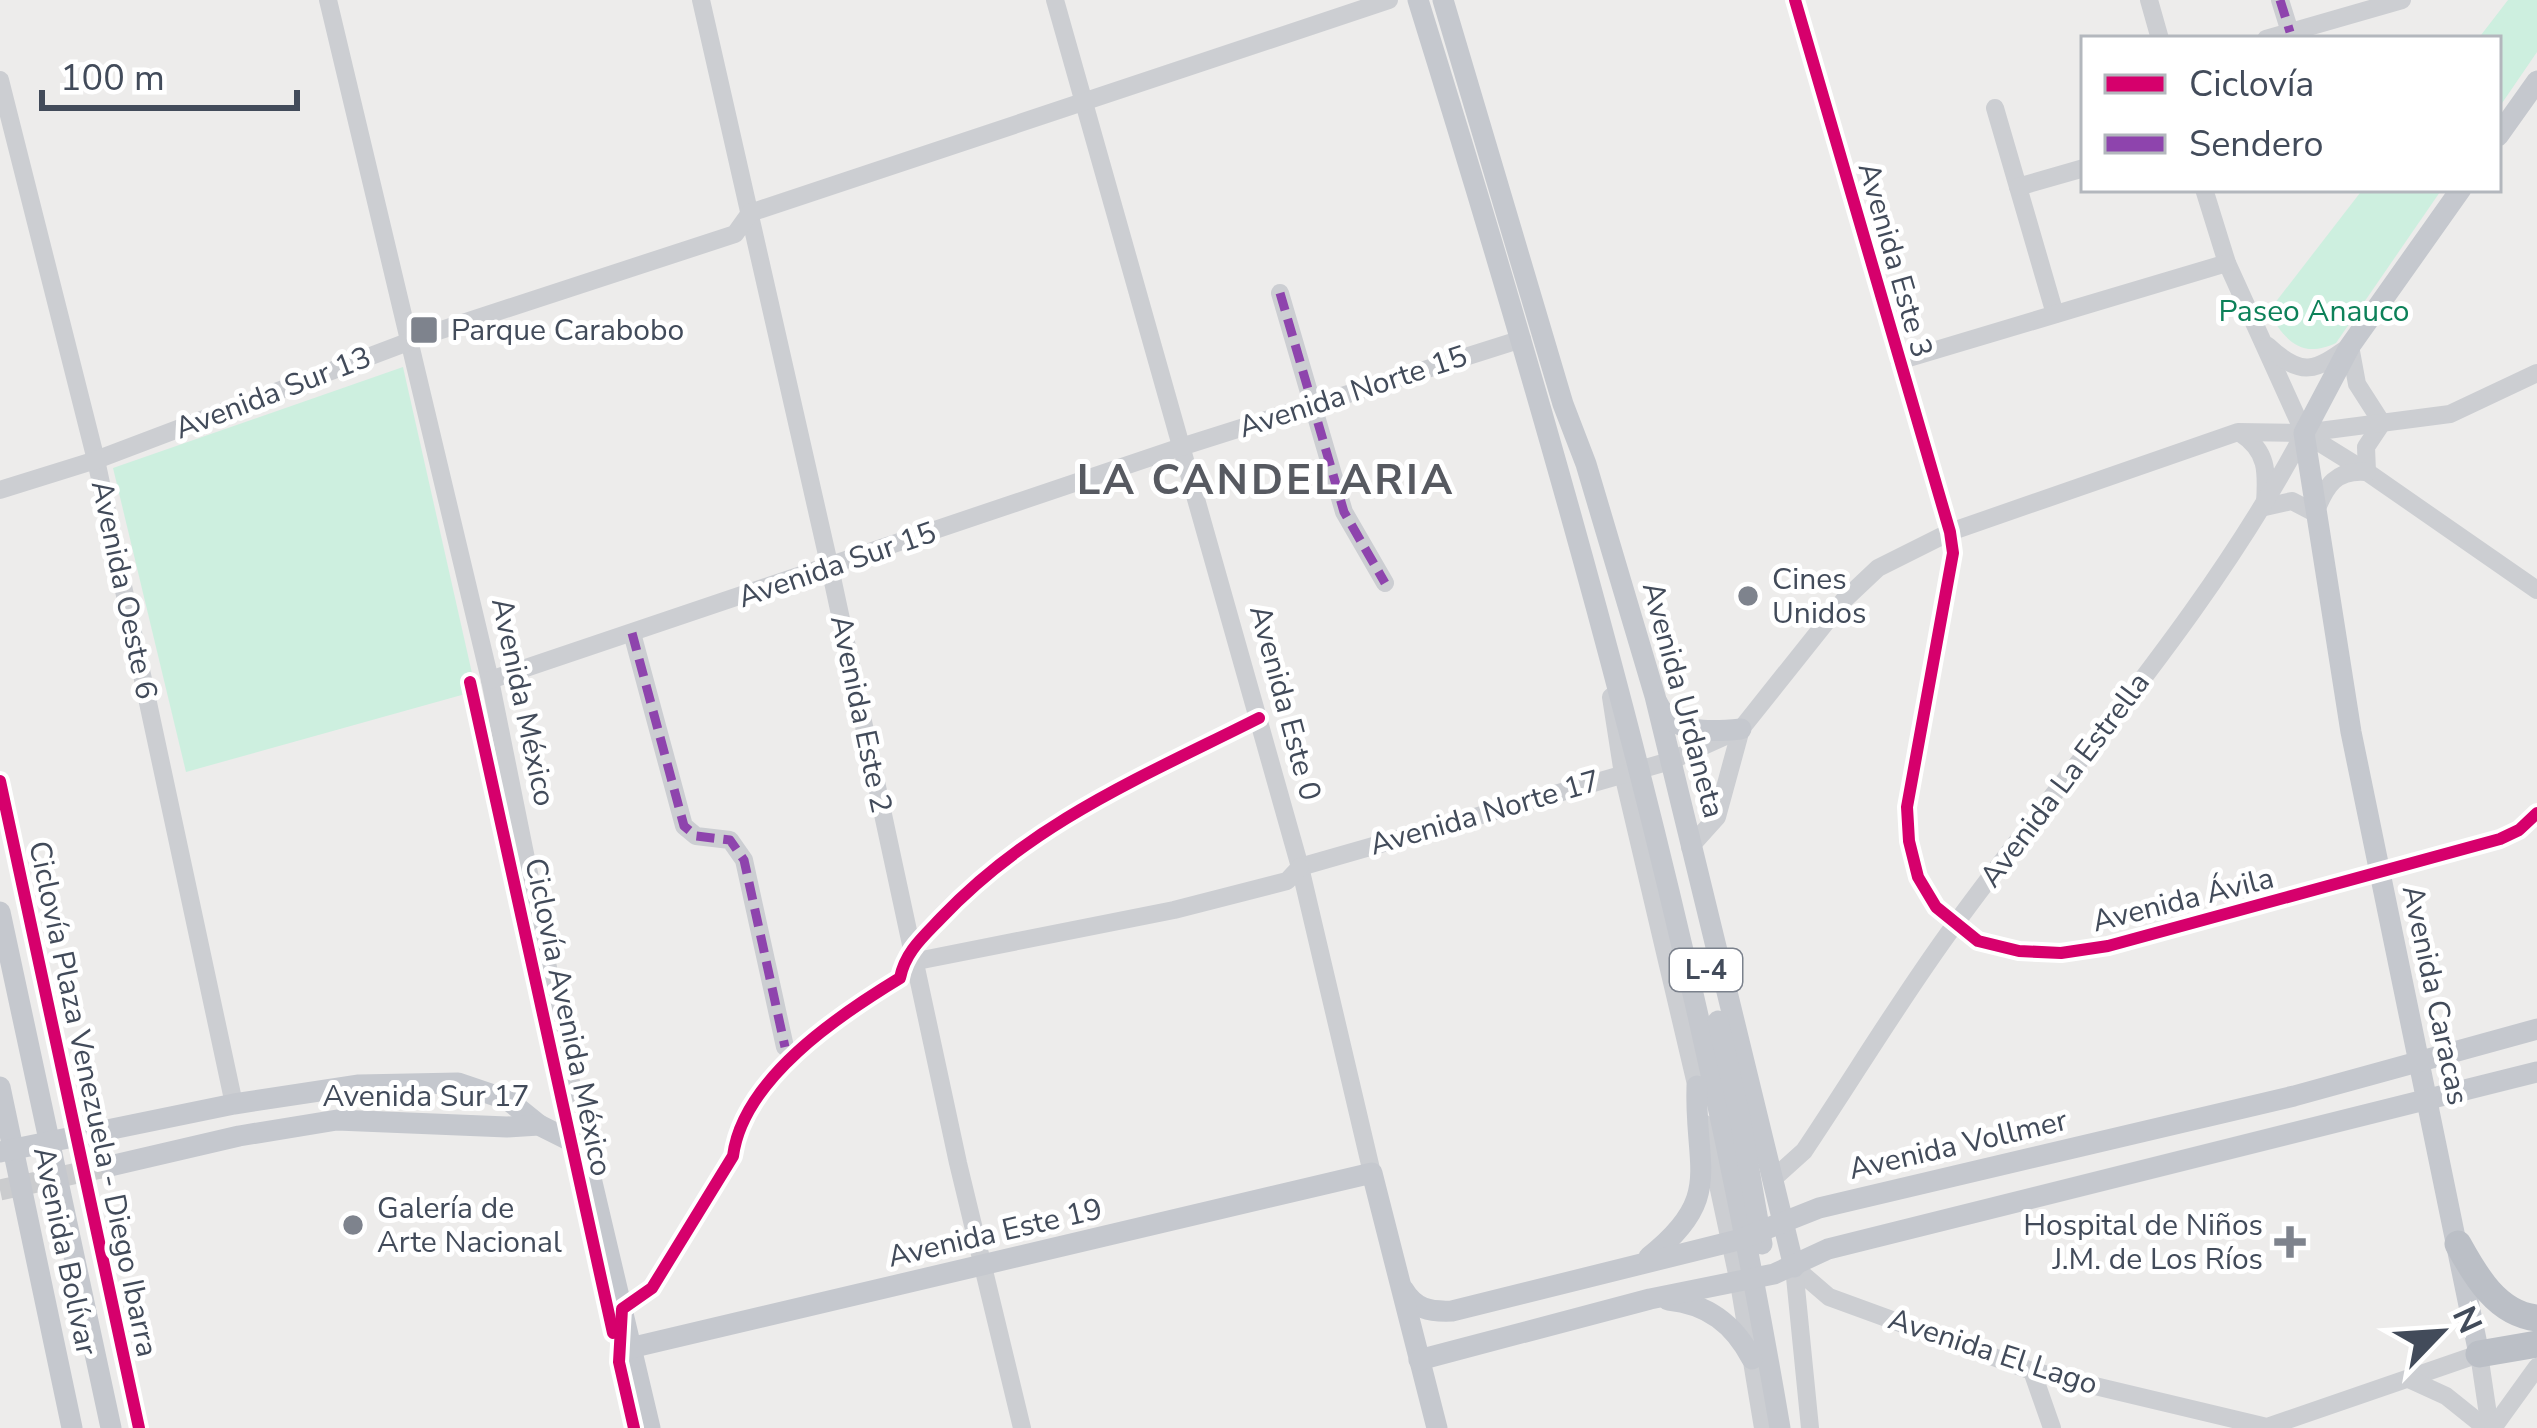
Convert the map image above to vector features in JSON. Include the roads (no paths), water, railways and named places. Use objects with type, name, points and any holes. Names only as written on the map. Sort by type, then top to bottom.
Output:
[{"type":"highway","points":[[2458,1244],[2489,1291],[2511,1310],[2537,1318]]},
{"type":"highway","points":[[2479,1354],[2537,1344]]},
{"type":"main road","name":"Avenida Urdaneta","points":[[1418,0],[1522,339],[1553,408],[1586,464],[1609,541],[1655,697],[1794,1267]]},
{"type":"main road","name":"Avenida Urdaneta","points":[[1443,0],[1553,408]]},
{"type":"main road","points":[[2501,132],[2537,81]]},
{"type":"main road","points":[[2304,434],[2350,346],[2459,192]]},
{"type":"main road","name":"L-4","points":[[1553,408],[1735,1182],[1780,1428]]},
{"type":"main road","name":"Avenida Caracas","points":[[2304,434],[2351,732],[2479,1354]]},
{"type":"main road","name":"L-4","points":[[1583,520],[1654,749],[1740,1118],[1790,1428]]},
{"type":"main road","points":[[1613,706],[1626,733],[1639,738],[1654,727],[1655,697]]},
{"type":"main road","points":[[1655,697],[1663,715],[1685,727],[1741,729]]},
{"type":"main road","name":"Avenida Bolívar","points":[[0,912],[111,1428]]},
{"type":"main road","name":"Avenida Vollmer","points":[[1403,1289],[1412,1303],[1432,1312],[1452,1311],[1731,1242],[1819,1208],[2419,1064],[2537,1029]]},
{"type":"main road","points":[[1419,1360],[1650,1299],[1739,1283],[1794,1267],[1828,1249],[2537,1072]]},
{"type":"main road","points":[[6,1150],[234,1104],[359,1085],[458,1083],[508,1100],[538,1125]]},
{"type":"main road","name":"L-4","points":[[1696,1086],[1730,1204],[1749,1214],[1759,1211],[1772,1199],[1774,1178]]},
{"type":"main road","points":[[1642,1262],[1686,1225],[1700,1193],[1696,1086]]},
{"type":"main road","name":"Avenida Bolívar","points":[[0,1087],[6,1150],[72,1428]]},
{"type":"main road","name":"Avenida Sur 17","points":[[110,1166],[238,1136],[337,1120],[538,1125],[571,1142],[587,1162]]},
{"type":"main road","name":"Avenida México","points":[[587,1162],[650,1428]]},
{"type":"main road","name":"Avenida Este 19","points":[[630,1348],[1372,1173]]},
{"type":"main road","name":"Avenida Este 0","points":[[1372,1173],[1437,1428]]},
{"type":"main road","points":[[1650,1299],[1686,1302],[1718,1316],[1752,1358]]},
{"type":"street","name":"Avenida México","points":[[328,0],[490,680],[587,1162]]},
{"type":"street","name":"Avenida Este 2","points":[[701,0],[830,568],[912,962],[1022,1428]]},
{"type":"street","name":"Avenida Este 0","points":[[1055,0],[1300,867],[1372,1173]]},
{"type":"street","name":"Avenida Sur 13","points":[[0,490],[96,460],[409,342],[735,234],[751,213],[1389,0]]},
{"type":"street","name":"Avenida Este 3","points":[[1795,0],[1950,532]]},
{"type":"street","points":[[2149,0],[2159,36]]},
{"type":"street","points":[[2280,0],[2290,32]]},
{"type":"street","points":[[2276,36],[2402,0]]},
{"type":"street","name":"Avenida Oeste 6","points":[[0,80],[96,460],[234,1104]]},
{"type":"street","points":[[1995,108],[2055,314]]},
{"type":"street","points":[[2018,187],[2081,169]]},
{"type":"street","points":[[2205,192],[2227,263],[2304,434],[2537,590]]},
{"type":"street","points":[[1899,361],[2227,263]]},
{"type":"street","points":[[1280,293],[1344,512],[1385,583]]},
{"type":"street","name":"Avenida Norte 15","points":[[1184,446],[1522,339]]},
{"type":"street","points":[[2262,341],[2284,360],[2307,368],[2320,368],[2350,346],[2357,384],[2382,423]]},
{"type":"street","points":[[1690,847],[1717,817],[1741,729],[1843,602],[1878,568],[1950,532],[2238,432],[2304,434],[2450,414],[2537,373]]},
{"type":"street","name":"Avenida Urdaneta","points":[[1553,408],[1551,474],[1613,706],[1623,774],[1731,1242],[1763,1428]]},
{"type":"street","points":[[2367,472],[2366,447],[2382,423]]},
{"type":"street","points":[[2238,432],[2261,452],[2266,468],[2265,508],[2292,501],[2315,513],[2325,490],[2340,474],[2367,472]]},
{"type":"street","name":"Avenida La Estrella","points":[[1774,1178],[1804,1151],[1955,924],[2091,752],[2265,508],[2304,434]]},
{"type":"street","name":"Avenida Sur 15","points":[[490,680],[1184,446]]},
{"type":"street","name":"Avenida Ávila","points":[[1950,532],[1953,553],[1907,806],[1909,841],[1918,877],[1936,908],[1978,941],[2061,953],[2108,946],[2500,839],[2537,813]]},
{"type":"street","points":[[632,634],[684,826],[696,836],[730,841],[744,860],[785,1047]]},
{"type":"street","name":"Avenida Norte 17","points":[[1300,867],[1670,761],[1741,729]]},
{"type":"street","points":[[912,962],[1174,910],[1287,881],[1300,867]]},
{"type":"street","name":"Avenida Urdaneta","points":[[1794,1267],[1810,1428]]},
{"type":"street","name":"Avenida El Lago","points":[[1794,1267],[1829,1297],[2032,1371],[2267,1427],[2479,1354]]},
{"type":"street","points":[[2479,1354],[2490,1428]]},
{"type":"street","points":[[2490,1428],[2537,1366]]},
{"type":"street","points":[[2032,1371],[2052,1428]]},
{"type":"street","points":[[2411,1380],[2446,1396],[2490,1428]]},
{"type":"tunnel","points":[[0,1190],[110,1166]]},
{"type":"place","name":"Parque Carabobo","points":[[424,330]]},
{"type":"place","name":"Cines Unidos","points":[[1748,596]]},
{"type":"place","name":"Galería de Arte Nacional","points":[[353,1225]]},
{"type":"place","name":"Hospital de Niños J.M. de Los Ríos","points":[[2290,1242]]},
{"type":"district","name":"LA CANDELARIA","points":[[1266,480]]},
{"type":"park label","name":"Paseo Anauco","points":[[2314,311]]}]
